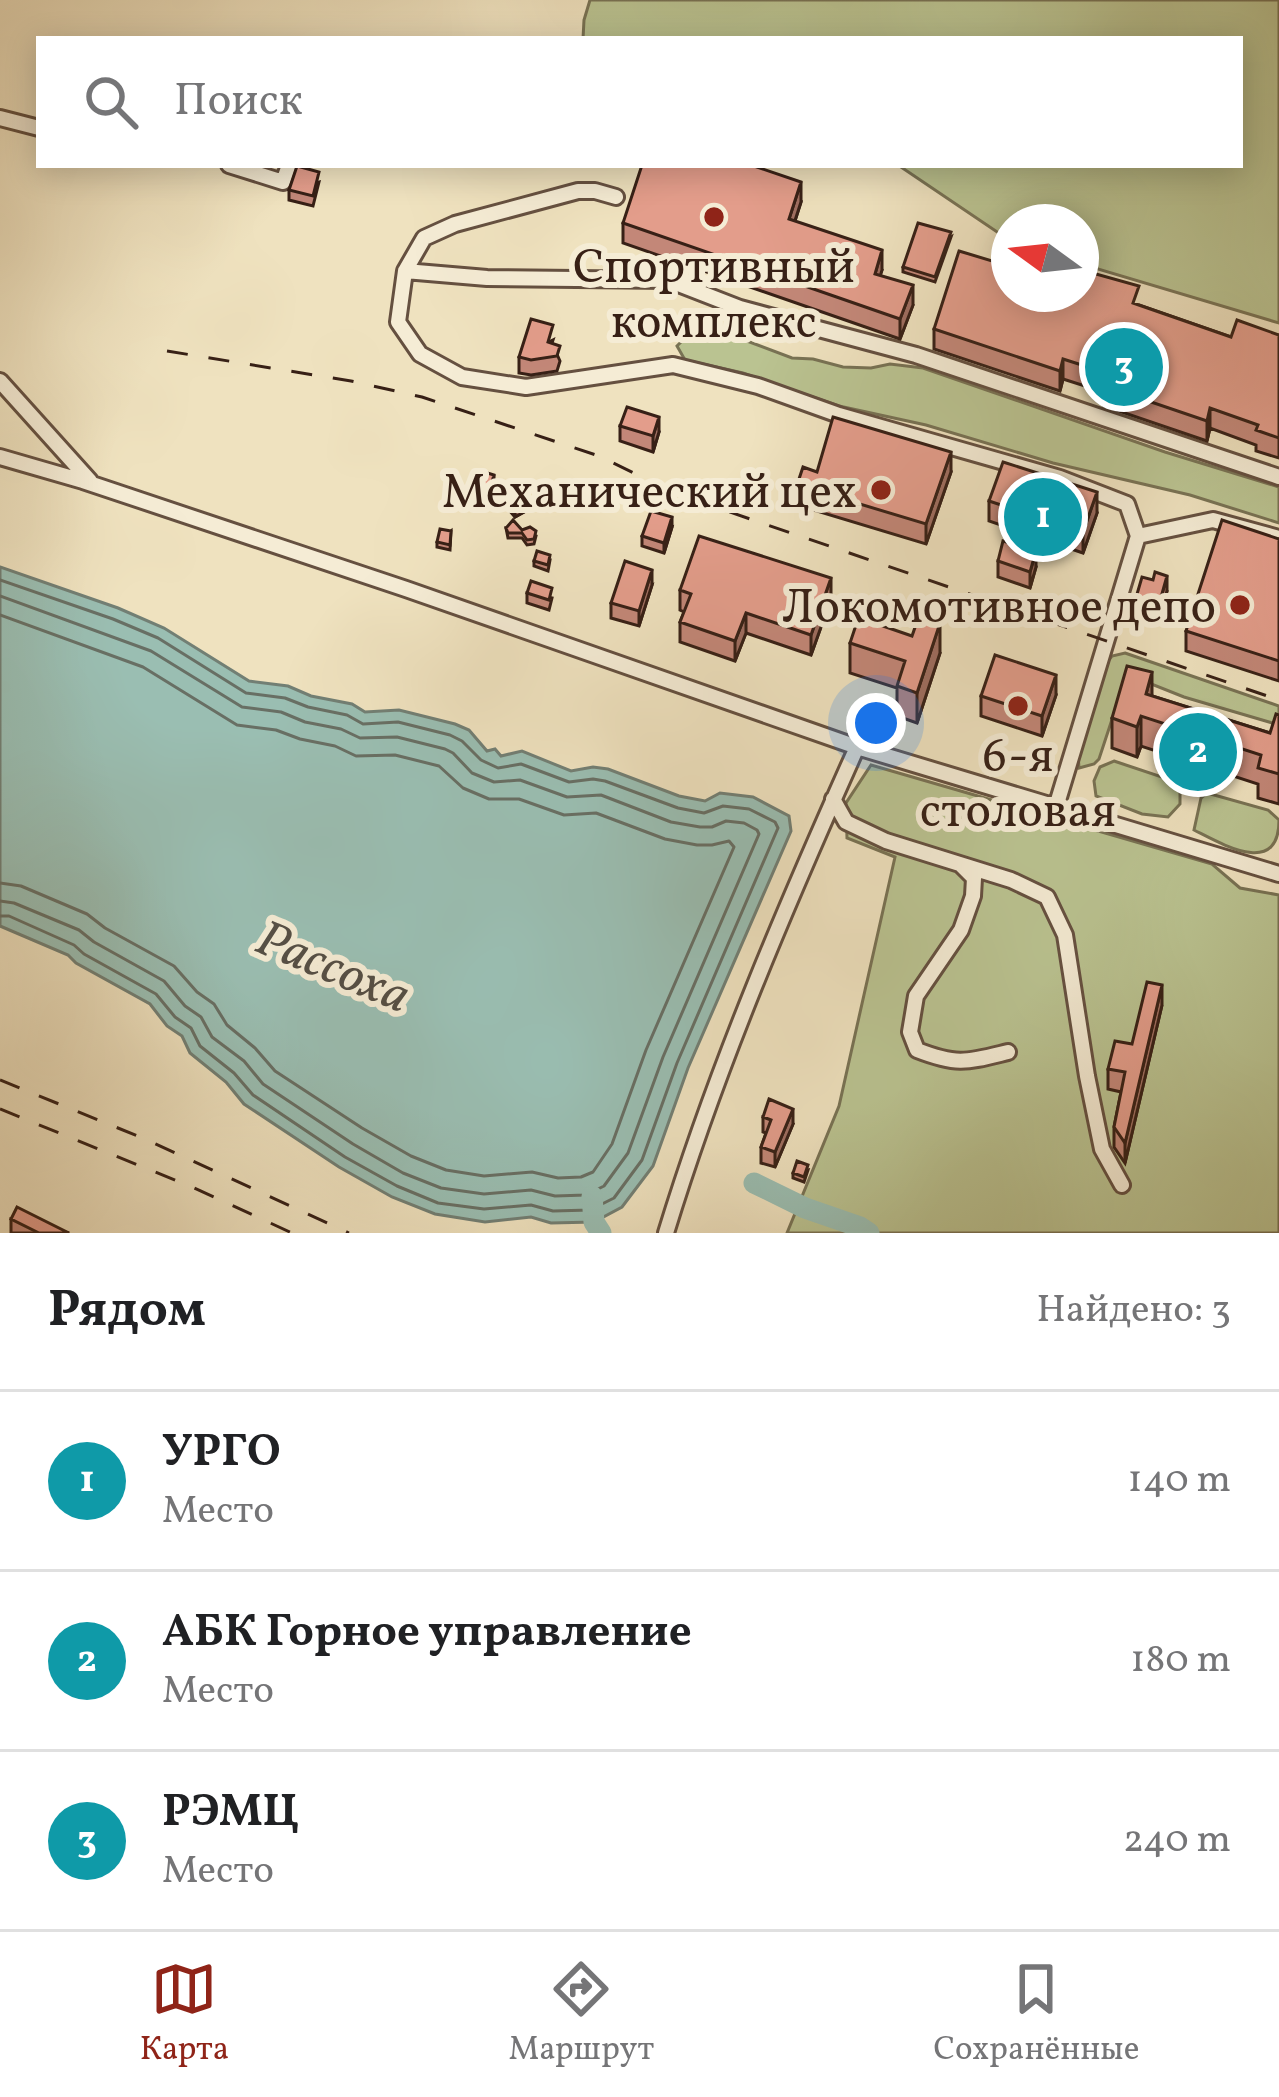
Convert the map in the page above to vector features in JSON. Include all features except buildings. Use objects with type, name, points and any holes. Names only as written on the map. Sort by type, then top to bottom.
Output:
[{"type":"street","points":[[0,118],[36,127]]},
{"type":"street","points":[[239,168],[283,182],[288,168]]},
{"type":"street","points":[[616,196],[578,191],[455,224],[424,238],[405,271],[398,322],[419,354],[462,377],[526,387],[673,365],[758,386],[839,415],[1060,478],[1127,504],[1138,536],[1056,806]]},
{"type":"street","points":[[405,271],[487,278],[668,280],[740,308],[916,356],[1279,477]]},
{"type":"street","points":[[0,381],[94,484]]},
{"type":"street","points":[[0,458],[94,484],[856,746],[1276,875]]},
{"type":"street","points":[[1138,536],[1213,520],[1279,538]]},
{"type":"street","points":[[666,1233],[693,1143],[774,932],[856,746]]},
{"type":"street","points":[[833,799],[846,822],[886,841],[1011,880],[1047,897],[1065,935],[1102,1150],[1122,1185]]},
{"type":"street","points":[[962,866],[974,878],[973,896],[962,930],[916,996],[910,1032],[917,1050],[941,1060],[963,1064],[1008,1052]]},
{"type":"green space","points":[[590,0],[1279,0],[1279,323],[1099,269],[1099,204],[991,204],[991,228],[902,168],[1243,168],[1243,36],[583,36]]},
{"type":"green space","points":[[703,331],[792,358],[843,367],[923,368],[1279,487],[1279,523],[1190,495],[839,406],[743,373],[685,360],[677,346],[689,334]]},
{"type":"green space","points":[[1125,653],[1279,706],[1279,725],[1139,679],[1124,683],[1099,759],[1079,768],[1078,754],[1104,666],[1112,656]]},
{"type":"green space","points":[[1114,761],[1180,783],[1180,804],[1168,817],[1142,814],[1096,796],[1094,781],[1100,767]]},
{"type":"green space","points":[[871,765],[1212,864],[1240,888],[1279,895],[1279,1233],[787,1233],[839,1106],[895,857],[847,838],[846,803]]},
{"type":"green space","points":[[1207,793],[1268,810],[1279,820],[1270,848],[1247,852],[1194,830],[1201,798]]},
{"type":"water","name":"Рассоха","points":[[0,567],[164,628],[249,681],[288,686],[365,712],[399,710],[455,724],[469,730],[487,751],[495,749],[501,756],[522,751],[571,771],[608,769],[705,801],[720,793],[753,797],[789,816],[791,831],[688,1068],[653,1166],[622,1207],[594,1222],[551,1223],[531,1217],[485,1222],[435,1214],[392,1197],[244,1104],[226,1082],[190,1053],[182,1036],[150,1004],[68,955],[0,926]]},
{"type":"waterway","points":[[754,1183],[869,1233]]},
{"type":"waterway","points":[[592,1196],[594,1222],[601,1233]]},
{"type":"railway","points":[[167,351],[422,397],[599,456],[677,494],[1279,700]]},
{"type":"railway","points":[[0,1080],[145,1139],[349,1233]]},
{"type":"railway","points":[[0,1109],[292,1233]]},
{"type":"place","name":"Спортивный комплекс","points":[[714,217]]},
{"type":"place","name":"РЭМЦ","points":[[1124,367]]},
{"type":"place","name":"Механический цех","points":[[881,490]]},
{"type":"place","name":"УРГО","points":[[1043,517]]},
{"type":"place","name":"Локомотивное депо","points":[[1240,605]]},
{"type":"place","name":"6-я столовая","points":[[1018,706]]},
{"type":"place","name":"АБК Горное управление","points":[[1198,752]]}]
